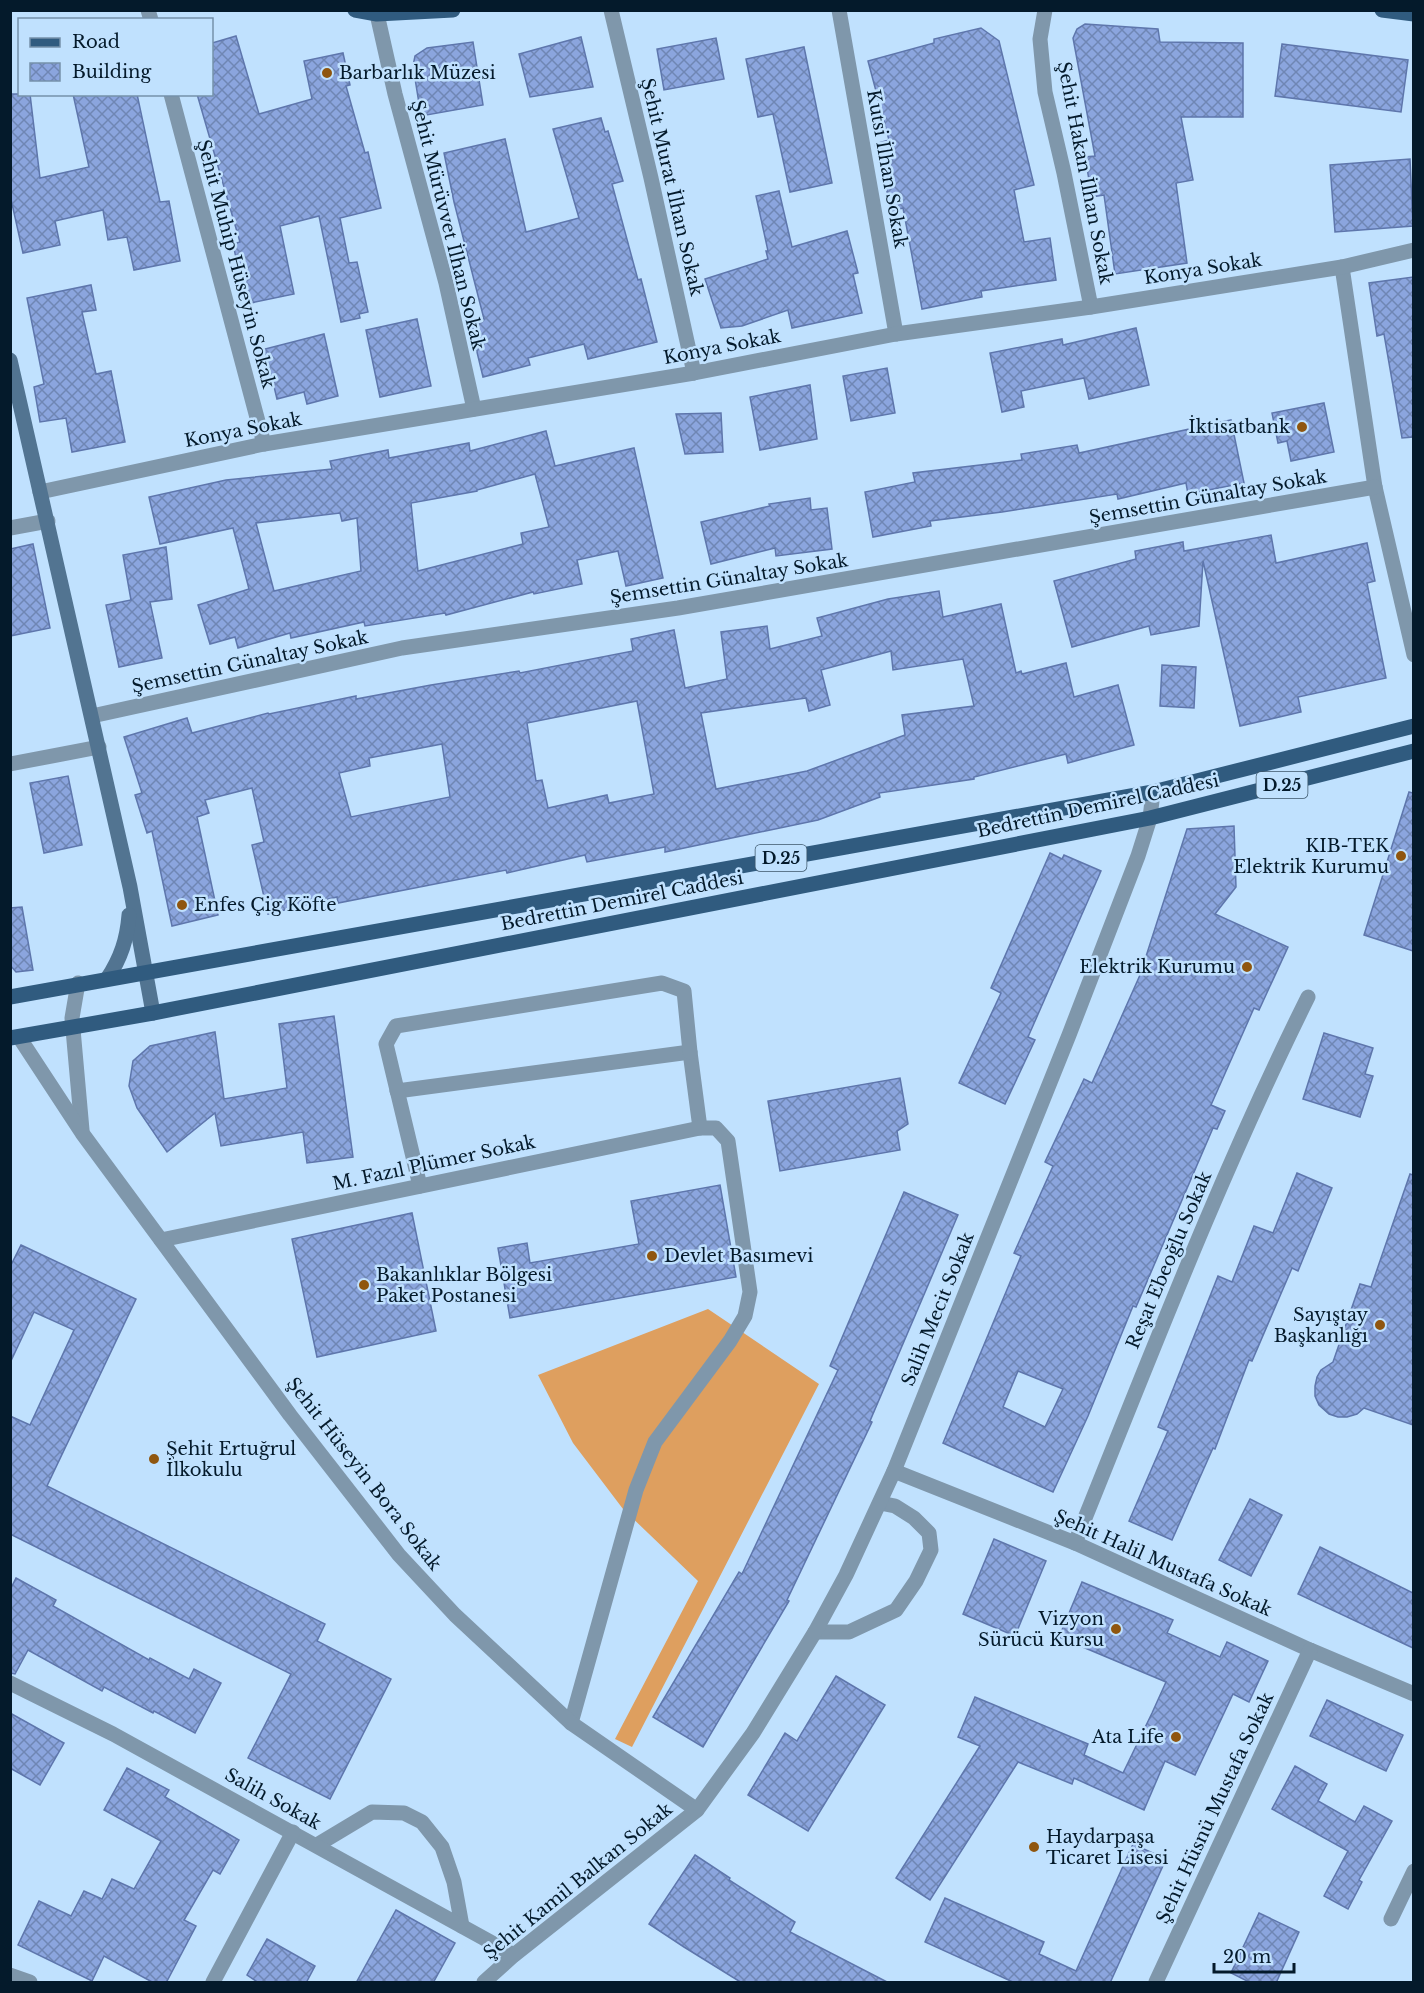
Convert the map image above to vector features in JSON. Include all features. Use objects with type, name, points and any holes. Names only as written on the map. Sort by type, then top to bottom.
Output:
[{"type":"main road","points":[[355,10],[377,14],[453,10]]},
{"type":"main road","points":[[1382,10],[1413,14]]},
{"type":"main road","name":"Bedrettin Demirel Caddesi","points":[[10,997],[1153,792],[1413,726]]},
{"type":"main road","name":"Bedrettin Demirel Caddesi","points":[[15,1038],[1149,818],[1413,751]]},
{"type":"street","name":"Şehit Murat İlhan Sokak","points":[[610,10],[651,178],[694,373]]},
{"type":"street","name":"Kutsi İlhan Sokak","points":[[839,10],[896,334]]},
{"type":"street","name":"Şehit Hakan İlhan Sokak","points":[[1045,10],[1040,39],[1045,92],[1065,173],[1091,307]]},
{"type":"street","name":"Şehit Mürüvvet İlhan Sokak","points":[[377,14],[395,94],[446,284],[474,409]]},
{"type":"street","name":"Şehit Muhip Hüseyin Sokak","points":[[172,96],[264,444]]},
{"type":"street","name":"Konya Sokak","points":[[40,492],[264,444],[694,373],[896,334],[1091,307],[1342,267],[1413,250]]},
{"type":"street","points":[[1342,267],[1376,487],[1413,655]]},
{"type":"street","points":[[10,360],[130,887],[153,1013]]},
{"type":"street","name":"Şemsettin Günaltay Sokak","points":[[92,716],[402,648],[678,608],[1376,487]]},
{"type":"street","points":[[10,528],[48,521]]},
{"type":"street","points":[[10,764],[99,747]]},
{"type":"street","name":"Salih Mecit Sokak","points":[[697,1810],[753,1733],[815,1632],[846,1575],[880,1503],[1069,1035],[1138,856],[1149,818],[1153,792]]},
{"type":"street","points":[[107,979],[125,944],[130,887]]},
{"type":"street","points":[[78,983],[73,1008],[73,1027],[82,1133]]},
{"type":"street","points":[[420,1186],[386,1044],[396,1026],[662,983],[684,991],[690,1052],[708,1128],[728,1141],[750,1292],[745,1316],[730,1341],[655,1442],[636,1490],[571,1724]]},
{"type":"street","name":"Reşat Ebeoğlu Sokak","points":[[1075,1543],[1192,1254],[1260,1095],[1308,997]]},
{"type":"street","name":"Şehit Hüseyin Bora Sokak","points":[[15,1038],[82,1133],[290,1415],[399,1555],[455,1615],[571,1724],[697,1810]]},
{"type":"street","points":[[397,1091],[690,1052]]},
{"type":"street","name":"M. Fazıl Plümer Sokak","points":[[161,1240],[708,1128]]},
{"type":"street","name":"Şehit Halil Mustafa Sokak","points":[[894,1471],[1075,1543],[1310,1650],[1413,1694]]},
{"type":"street","points":[[815,1632],[849,1632],[896,1610],[916,1581],[931,1550],[929,1533],[914,1518],[895,1506],[880,1503]]},
{"type":"street","name":"Şehit Hüsnü Mustafa Sokak","points":[[1156,1983],[1310,1650]]},
{"type":"street","name":"Salih Sokak","points":[[10,1683],[113,1734],[514,1955]]},
{"type":"street","name":"Şehit Kamil Balkan Sokak","points":[[484,1983],[514,1955],[697,1810]]},
{"type":"street","points":[[317,1845],[372,1812],[404,1813],[422,1822],[442,1847],[454,1882],[462,1926]]},
{"type":"street","points":[[213,1983],[293,1832]]},
{"type":"street","points":[[1391,1919],[1413,1871]]},
{"type":"street","points":[[10,1975],[30,1983]]},
{"type":"shaded area","points":[[708,1309],[819,1384],[632,1747],[615,1739],[698,1581],[623,1509],[573,1443],[538,1375]]},
{"type":"building","points":[[1085,24],[1158,29],[1160,42],[1243,43],[1243,117],[1181,117],[1193,180],[1176,183],[1187,263],[1115,274],[1104,195],[1092,197],[1085,157],[1095,156],[1073,38],[1077,29]]},
{"type":"building","points":[[981,28],[999,41],[1034,185],[1014,190],[1024,242],[1050,238],[1056,280],[981,291],[982,297],[922,309],[903,208],[892,211],[875,144],[889,140],[868,61],[934,43],[934,39]]},
{"type":"building","points":[[236,36],[259,114],[312,99],[304,61],[343,53],[350,85],[346,86],[365,153],[368,152],[381,208],[340,218],[349,263],[357,262],[368,312],[359,314],[360,318],[341,322],[319,216],[280,226],[294,294],[246,304],[233,244],[240,242],[198,96],[213,96],[213,43]]},
{"type":"building","points":[[581,37],[593,87],[530,97],[519,54]]},
{"type":"building","points":[[716,38],[724,79],[664,90],[657,49]]},
{"type":"building","points":[[473,42],[483,105],[421,116],[413,66],[415,56],[427,48]]},
{"type":"building","points":[[1282,44],[1408,60],[1401,112],[1275,96]]},
{"type":"building","points":[[804,47],[832,183],[790,192],[773,114],[758,117],[746,59]]},
{"type":"building","points":[[10,94],[30,96],[40,178],[89,167],[73,96],[137,96],[160,202],[169,201],[180,261],[134,270],[127,237],[108,240],[103,210],[55,221],[60,245],[23,253],[10,195]]},
{"type":"building","points":[[601,118],[605,132],[608,131],[623,181],[612,184],[638,280],[641,279],[657,342],[588,359],[584,344],[528,358],[530,365],[483,377],[470,323],[484,319],[444,153],[505,139],[526,232],[579,218],[553,129]]},
{"type":"building","points":[[1410,159],[1413,226],[1335,232],[1330,165]]},
{"type":"building","points":[[779,191],[792,247],[847,231],[858,273],[853,274],[862,313],[792,328],[788,310],[742,326],[721,328],[705,279],[768,259],[756,196]]},
{"type":"building","points":[[1413,277],[1413,437],[1402,438],[1384,334],[1377,336],[1369,283]]},
{"type":"building","points":[[91,285],[96,310],[82,312],[96,374],[111,371],[125,442],[72,452],[66,418],[40,422],[34,387],[44,384],[27,298]]},
{"type":"building","points":[[417,319],[431,386],[380,397],[366,330]]},
{"type":"building","points":[[1136,328],[1149,385],[1089,399],[1084,378],[1021,391],[1024,407],[1002,412],[990,353],[1062,339],[1063,345]]},
{"type":"building","points":[[324,334],[338,396],[307,404],[304,392],[277,399],[265,349]]},
{"type":"building","points":[[887,368],[895,413],[851,421],[843,376]]},
{"type":"building","points":[[810,385],[817,439],[760,450],[750,397]]},
{"type":"building","name":"İktisatbank","points":[[1324,403],[1334,452],[1291,461],[1287,441],[1278,443],[1272,413]]},
{"type":"building","points":[[721,413],[723,452],[685,454],[676,414]]},
{"type":"building","points":[[1231,420],[1244,483],[1188,494],[1186,483],[1118,499],[1117,494],[930,521],[931,526],[873,537],[865,492],[915,482],[913,473],[1022,460],[1021,454],[1077,445],[1079,453]]},
{"type":"building","points":[[546,431],[555,466],[634,448],[663,578],[626,586],[618,551],[577,560],[582,584],[534,594],[533,592],[446,615],[445,613],[365,626],[364,622],[291,638],[290,633],[238,648],[235,637],[210,644],[198,605],[249,589],[233,528],[160,544],[149,497],[226,480],[332,469],[330,461],[388,450],[389,458],[469,443],[470,451]],"holes":[[[535,474],[549,527],[521,533],[523,544],[418,571],[411,503],[477,491]],[[340,513],[342,521],[357,518],[361,571],[274,591],[256,523]]]},
{"type":"building","points":[[810,498],[811,510],[827,508],[832,549],[776,556],[775,548],[711,564],[701,522],[770,506],[769,504]]},
{"type":"building","points":[[1271,535],[1276,563],[1367,543],[1375,581],[1367,583],[1386,678],[1298,697],[1301,712],[1240,726],[1203,561],[1199,626],[1151,635],[1149,626],[1072,647],[1054,581],[1136,559],[1135,551],[1183,542],[1184,551]]},
{"type":"building","points":[[33,544],[50,628],[10,636],[10,549]]},
{"type":"building","points":[[166,547],[172,599],[150,602],[162,658],[119,667],[106,605],[131,600],[123,555]]},
{"type":"building","points":[[939,591],[943,617],[1001,604],[1016,673],[1021,671],[1022,674],[1066,663],[1074,697],[1118,685],[1134,745],[1068,763],[1066,754],[974,777],[974,779],[879,793],[880,797],[818,820],[665,852],[665,847],[587,862],[585,855],[507,873],[506,870],[338,903],[337,897],[268,914],[252,845],[264,842],[252,788],[205,800],[209,813],[197,817],[218,915],[172,926],[152,831],[147,833],[135,795],[142,793],[124,737],[187,718],[192,733],[268,713],[356,696],[356,699],[519,671],[520,673],[633,651],[631,639],[674,630],[685,688],[727,679],[721,632],[767,626],[770,649],[822,636],[817,618],[888,599]],"holes":[[[891,651],[893,670],[963,659],[974,706],[902,715],[905,735],[807,771],[716,789],[701,713],[806,698],[809,711],[830,705],[821,670]],[[637,701],[654,794],[609,803],[607,795],[548,808],[542,780],[536,781],[527,723]],[[442,744],[450,797],[351,817],[339,773],[370,766],[369,758]]]},
{"type":"building","points":[[1162,665],[1196,667],[1194,708],[1160,706]]},
{"type":"building","points":[[68,776],[82,845],[44,853],[30,783]]},
{"type":"building","name":"KIB-TEK Elektrik Kurumu","points":[[1409,792],[1413,793],[1413,951],[1364,935]]},
{"type":"building","points":[[1234,826],[1236,887],[1215,914],[1288,947],[1259,1010],[1254,1008],[1211,1105],[1225,1111],[1217,1129],[1213,1128],[1053,1492],[943,1443],[1021,1256],[1014,1253],[1053,1166],[1045,1162],[1084,1079],[1092,1083],[1140,975],[1187,829]],"holes":[[[1018,1371],[1063,1389],[1045,1427],[1003,1407]]]},
{"type":"building","points":[[1050,853],[1062,859],[1064,855],[1101,871],[1028,1037],[1035,1040],[1005,1104],[959,1083],[1001,993],[991,988]]},
{"type":"building","points":[[22,907],[33,970],[16,972],[10,965],[10,908]]},
{"type":"building","points":[[334,1016],[353,1157],[307,1163],[303,1132],[221,1146],[215,1113],[167,1152],[137,1108],[129,1086],[133,1061],[150,1046],[215,1032],[224,1099],[287,1088],[279,1024]]},
{"type":"building","points":[[1324,1033],[1373,1048],[1365,1074],[1373,1076],[1360,1117],[1303,1099]]},
{"type":"building","points":[[900,1078],[908,1124],[897,1131],[900,1150],[780,1171],[768,1101]]},
{"type":"building","points":[[1297,1173],[1332,1188],[1298,1271],[1292,1268],[1252,1361],[1249,1360],[1215,1449],[1213,1448],[1172,1540],[1129,1521],[1168,1431],[1158,1427],[1218,1276],[1232,1282],[1254,1226],[1273,1233]]},
{"type":"building","name":"Sayıştay Başkanlığı","points":[[1410,1174],[1413,1175],[1413,1425],[1364,1408],[1357,1414],[1338,1417],[1329,1414],[1319,1405],[1315,1396],[1317,1377],[1321,1370],[1333,1362],[1360,1284],[1371,1287]]},
{"type":"building","name":"Devlet Basımevi","points":[[720,1185],[736,1277],[510,1318],[498,1248],[527,1243],[530,1263],[639,1244],[631,1201]]},
{"type":"building","points":[[904,1192],[958,1215],[870,1421],[872,1422],[787,1600],[789,1601],[703,1747],[653,1717],[739,1572],[742,1574],[838,1370],[830,1366]]},
{"type":"building","name":"Bakanlıklar Bölgesi Paket Postanesi","points":[[412,1213],[436,1331],[317,1357],[292,1239]]},
{"type":"building","points":[[21,1245],[136,1299],[47,1486],[325,1624],[317,1641],[391,1679],[330,1799],[248,1758],[291,1674],[10,1534],[10,1416],[30,1425],[74,1330],[34,1312],[10,1363],[10,1267]]},
{"type":"building","points":[[1250,1499],[1282,1515],[1251,1576],[1219,1560]]},
{"type":"building","points":[[994,1539],[1046,1561],[1015,1636],[963,1614]]},
{"type":"building","points":[[1320,1547],[1413,1593],[1413,1648],[1298,1594]]},
{"type":"building","points":[[16,1578],[56,1600],[53,1606],[149,1660],[150,1658],[189,1679],[194,1669],[221,1683],[195,1733],[104,1687],[102,1691],[28,1650],[15,1674],[10,1673],[10,1590]]},
{"type":"building","points":[[1082,1582],[1173,1620],[1167,1633],[1220,1657],[1227,1642],[1268,1661],[1249,1702],[1233,1694],[1195,1775],[1165,1761],[1144,1810],[1074,1778],[1072,1784],[1018,1762],[930,1900],[896,1878],[980,1746],[958,1737],[975,1697],[1088,1744],[1084,1755],[1123,1773],[1152,1713],[1166,1682],[1059,1637]]},
{"type":"building","points":[[836,1676],[885,1705],[808,1831],[748,1795],[785,1733],[797,1741]]},
{"type":"building","points":[[1327,1700],[1403,1735],[1386,1771],[1310,1736]]},
{"type":"building","points":[[10,1713],[64,1743],[40,1785],[10,1768]]},
{"type":"building","points":[[1295,1766],[1327,1784],[1318,1801],[1355,1822],[1364,1806],[1392,1821],[1359,1880],[1362,1882],[1348,1909],[1324,1896],[1348,1851],[1272,1809]]},
{"type":"building","points":[[127,1768],[169,1790],[165,1797],[239,1840],[220,1874],[213,1870],[184,1920],[196,1926],[166,1983],[154,1983],[104,1956],[92,1981],[18,1945],[39,1901],[71,1916],[84,1891],[102,1899],[112,1879],[134,1889],[161,1841],[104,1810]]},
{"type":"building","points":[[1133,1844],[1166,1859],[1110,1983],[1015,1983],[925,1942],[945,1898],[1044,1942],[1039,1954],[1076,1971]]},
{"type":"building","points":[[695,1855],[730,1878],[729,1880],[795,1922],[790,1932],[889,1983],[742,1983],[649,1924]]},
{"type":"building","points":[[396,1910],[455,1943],[433,1983],[356,1983]]},
{"type":"building","points":[[1259,1913],[1299,1932],[1276,1983],[1251,1983],[1231,1973]]},
{"type":"building","points":[[267,1939],[315,1966],[306,1983],[259,1983],[247,1975]]},
{"type":"place","name":"Barbarlık Müzesi","points":[[327,73]]},
{"type":"place","name":"İktisatbank","points":[[1302,427]]},
{"type":"place","name":"KIB-TEK Elektrik Kurumu","points":[[1401,856]]},
{"type":"place","name":"Enfes Çig Köfte","points":[[182,905]]},
{"type":"place","name":"Elektrik Kurumu","points":[[1247,967]]},
{"type":"place","name":"Devlet Basımevi","points":[[652,1256]]},
{"type":"place","name":"Bakanlıklar Bölgesi Paket Postanesi","points":[[364,1285]]},
{"type":"place","name":"Sayıştay Başkanlığı","points":[[1380,1325]]},
{"type":"place","name":"Şehit Ertuğrul İlkokulu","points":[[154,1459]]},
{"type":"place","name":"Vizyon Sürücü Kursu","points":[[1116,1629]]},
{"type":"place","name":"Ata Life","points":[[1176,1737]]},
{"type":"place","name":"Haydarpaşa Ticaret Lisesi","points":[[1034,1847]]}]
